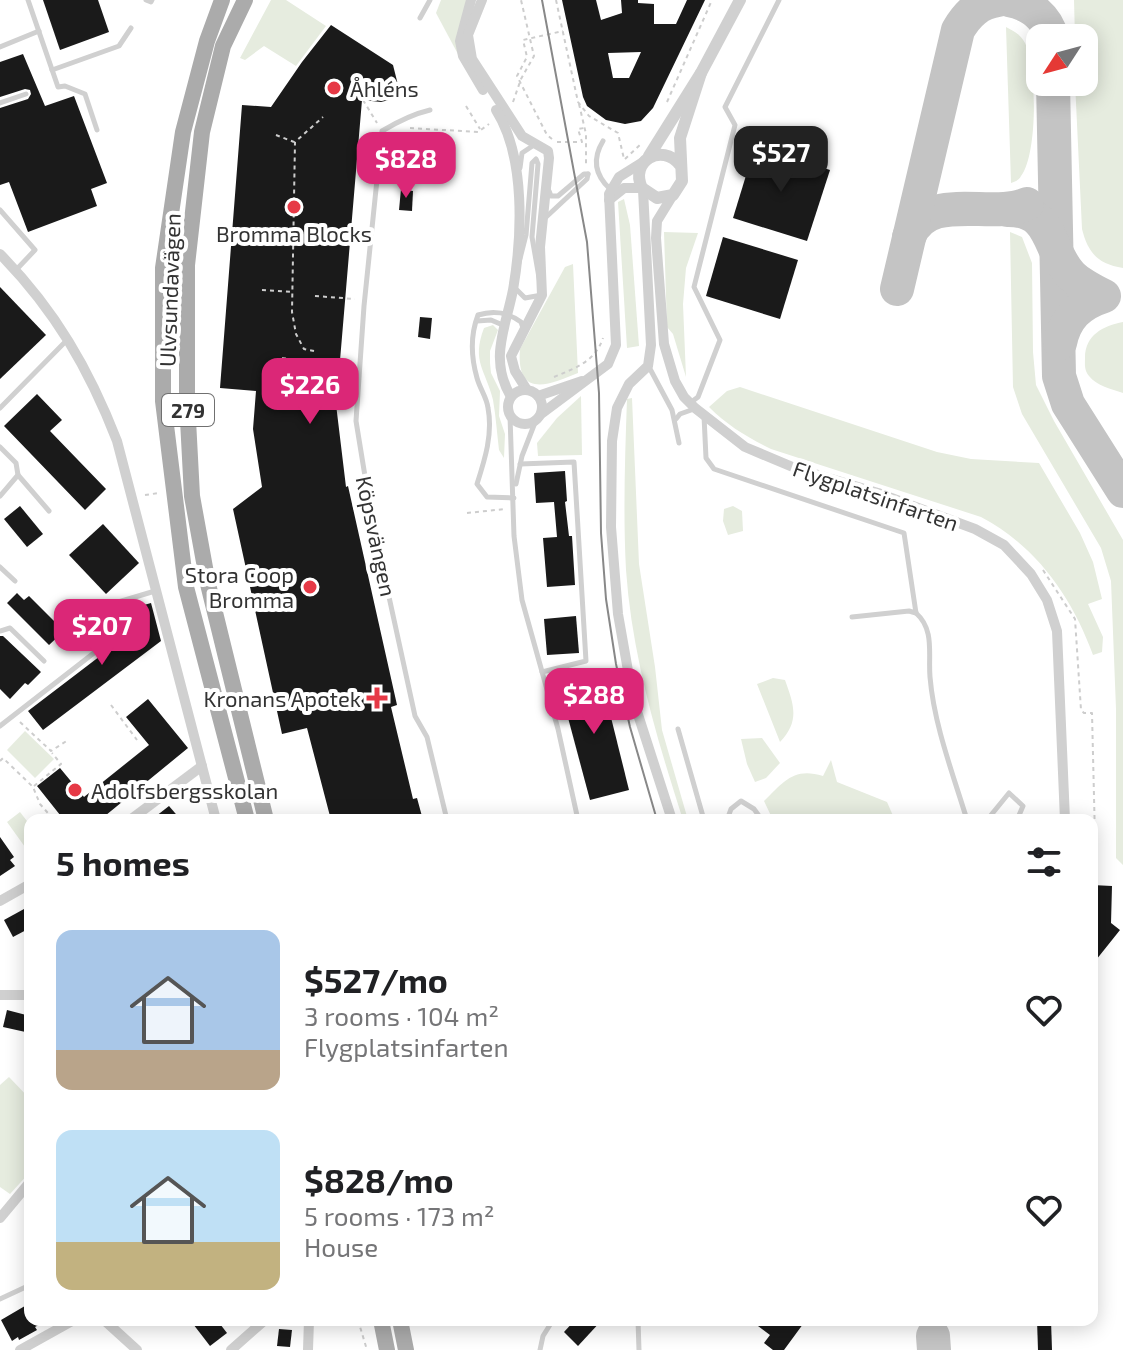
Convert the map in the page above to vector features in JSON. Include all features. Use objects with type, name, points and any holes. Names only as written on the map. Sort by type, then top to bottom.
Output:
[{"type":"main road","name":"Ulvsundavägen","points":[[222,0],[207,41],[183,132],[163,268],[163,401],[186,587],[245,814]]},
{"type":"main road","name":"Ulvsundavägen","points":[[245,0],[223,46],[202,132],[187,265],[187,401],[192,496],[208,584],[265,814]]},
{"type":"main road","points":[[382,1326],[387,1350]]},
{"type":"main road","points":[[401,1326],[406,1350]]},
{"type":"street","points":[[471,0],[460,41],[463,56],[503,115],[522,136],[548,151],[540,247],[542,295],[511,356],[515,371],[542,404],[539,417]]},
{"type":"street","points":[[482,0],[468,35],[468,46],[503,115],[511,140],[517,186],[519,226],[511,315],[505,326],[499,368],[511,397]]},
{"type":"street","points":[[670,814],[633,699],[618,614],[611,527],[612,441],[617,408],[629,384],[648,366],[651,345],[643,189],[638,175],[701,73],[740,0]]},
{"type":"street","points":[[610,195],[624,188],[643,189],[657,198],[673,195],[682,181],[680,138],[701,73]]},
{"type":"street","points":[[584,381],[533,393],[518,391],[511,397],[508,406],[510,416],[522,424],[539,417],[608,364],[616,345],[610,195],[619,177],[655,154],[670,155],[680,165]]},
{"type":"street","name":"Flygplatsinfarten","points":[[673,195],[657,221],[664,344],[675,381],[696,409],[745,447],[795,468],[878,493],[975,529],[1004,545],[1031,574],[1047,600],[1057,631],[1065,814]]},
{"type":"street","points":[[0,254],[69,338],[97,390],[117,441],[214,814]]},
{"type":"street","points":[[138,814],[202,766]]},
{"type":"street","points":[[0,901],[24,887]]},
{"type":"street","points":[[0,995],[24,995]]},
{"type":"street","points":[[0,1218],[24,1189]]},
{"type":"street","points":[[20,1350],[62,1326]]},
{"type":"street","points":[[111,1326],[137,1350]]},
{"type":"street","points":[[231,1350],[258,1326]]},
{"type":"street","points":[[308,1350],[309,1326]]},
{"type":"lane","points":[[28,0],[58,87],[65,86],[85,94],[97,130]]},
{"type":"lane","points":[[146,0],[152,0]]},
{"type":"lane","points":[[420,18],[430,0]]},
{"type":"lane","points":[[779,0],[725,107],[735,125],[694,287],[720,340],[696,409],[706,458],[714,469],[904,533],[916,613]]},
{"type":"lane","points":[[52,70],[119,46],[131,28]]},
{"type":"lane","points":[[0,47],[39,31]]},
{"type":"lane","points":[[0,103],[26,94]]},
{"type":"lane","points":[[390,126],[403,122],[413,114],[430,110]]},
{"type":"lane","name":"Köpsvängen","points":[[390,126],[382,131],[378,150],[356,421],[372,519],[415,716],[427,737],[446,814]]},
{"type":"lane","points":[[603,141],[598,150],[596,167],[610,195]]},
{"type":"lane","points":[[517,186],[522,153],[529,146],[539,144]]},
{"type":"lane","points":[[536,159],[532,237],[542,295],[525,298],[513,286],[526,235],[532,163],[536,159]]},
{"type":"lane","points":[[543,220],[587,179],[588,174],[558,196],[551,196],[547,187]]},
{"type":"lane","points":[[0,210],[35,250],[16,270]]},
{"type":"lane","points":[[514,496],[487,497],[477,484],[486,459],[490,424],[488,404],[477,380],[471,352],[478,315],[487,312],[511,315],[534,313]]},
{"type":"lane","points":[[511,315],[521,322],[523,331]]},
{"type":"lane","points":[[476,321],[491,320],[505,326]]},
{"type":"lane","points":[[0,408],[69,338]]},
{"type":"lane","points":[[648,366],[676,420],[679,443]]},
{"type":"lane","points":[[676,420],[680,414],[696,409]]},
{"type":"lane","points":[[510,416],[514,536],[522,600],[577,814]]},
{"type":"lane","points":[[514,496],[520,464],[539,417]]},
{"type":"lane","points":[[0,447],[16,463],[18,475],[49,511]]},
{"type":"lane","points":[[520,464],[574,462],[586,661],[542,672]]},
{"type":"lane","points":[[0,496],[18,475]]},
{"type":"lane","points":[[0,567],[15,581]]},
{"type":"lane","points":[[0,726],[99,649],[115,603],[156,591]]},
{"type":"lane","points":[[852,617],[909,611],[926,622],[930,679],[939,725],[965,814]]},
{"type":"lane","points":[[0,631],[10,628],[44,661]]},
{"type":"lane","points":[[678,729],[702,814]]},
{"type":"lane","points":[[992,814],[1009,793],[1023,806],[1020,814]]},
{"type":"lane","points":[[729,814],[741,801],[758,814]]},
{"type":"lane","points":[[0,1299],[24,1288]]},
{"type":"lane","points":[[540,1350],[549,1326]]},
{"type":"lane","points":[[638,1326],[639,1350]]},
{"type":"path","points":[[363,100],[378,124],[481,130],[511,110],[521,79],[534,56],[521,0]]},
{"type":"path","points":[[556,0],[584,128],[586,168]]},
{"type":"path","points":[[663,111],[712,0]]},
{"type":"path","points":[[554,28],[555,33]]},
{"type":"path","points":[[563,31],[523,40],[527,57],[517,76],[547,135],[555,142],[582,142],[578,129],[584,128]]},
{"type":"path","points":[[578,102],[589,116],[618,133],[624,160]]},
{"type":"path","points":[[466,106],[481,130]]},
{"type":"path","points":[[314,351],[304,349],[296,334],[292,312],[295,142],[323,117]]},
{"type":"path","points":[[276,135],[295,142]]},
{"type":"path","points":[[619,164],[647,137]]},
{"type":"path","points":[[262,290],[292,292]]},
{"type":"path","points":[[315,296],[364,300]]},
{"type":"path","points":[[561,388],[554,377],[582,365],[592,357],[601,345],[604,329]]},
{"type":"path","points":[[282,358],[313,362]]},
{"type":"path","points":[[324,379],[324,388],[338,389]]},
{"type":"path","points":[[338,380],[359,382]]},
{"type":"path","points":[[132,497],[164,492]]},
{"type":"path","points":[[467,513],[514,508]]},
{"type":"path","points":[[1038,564],[1075,619],[1081,710],[1092,713],[1094,814]]},
{"type":"path","points":[[111,705],[137,740]]},
{"type":"path","points":[[15,716],[61,764],[33,787]]},
{"type":"path","points":[[51,751],[68,740]]},
{"type":"path","points":[[0,761],[3,758],[33,787],[40,804],[49,814]]},
{"type":"path","points":[[360,1326],[367,1350]]},
{"type":"shaded area","points":[[271,0],[286,0],[326,26],[296,66],[264,46],[245,60],[240,58]]},
{"type":"shaded area","points":[[441,0],[470,0],[459,56],[436,13]]},
{"type":"shaded area","points":[[1074,0],[1123,0],[1123,268],[1107,264],[1095,256],[1087,245],[1082,229],[1076,96],[1098,96],[1098,24],[1075,24]]},
{"type":"shaded area","points":[[1006,27],[1025,43],[1026,96],[1033,96],[1034,110],[1027,165],[1021,176],[1011,183]]},
{"type":"shaded area","points":[[624,199],[630,225],[639,346],[627,348],[618,202]]},
{"type":"shaded area","points":[[664,232],[698,233],[686,268],[683,304],[686,377],[673,334],[667,327]]},
{"type":"shaded area","points":[[1010,232],[1022,237],[1032,263],[1036,385],[1123,540],[1123,865],[1116,858],[1116,709],[1111,581],[1101,548],[1022,414],[1013,387]]},
{"type":"shaded area","points":[[573,264],[578,373],[546,384],[529,382],[523,376],[520,365],[520,349],[565,267]]},
{"type":"shaded area","points":[[1123,322],[1123,393],[1092,379],[1086,372],[1085,362],[1088,343],[1096,333]]},
{"type":"shaded area","points":[[493,325],[498,330],[490,351],[490,363],[491,373],[500,391],[499,416],[505,434],[504,458],[499,450],[493,400],[479,358],[484,328]]},
{"type":"shaded area","points":[[740,387],[937,452],[971,459],[1039,463],[1080,533],[1093,562],[1102,599],[1088,604],[1103,637],[1102,652],[1093,655],[1074,613],[1050,575],[1001,529],[981,517],[771,449],[754,440],[709,407],[727,391]]},
{"type":"shaded area","points":[[581,396],[582,455],[538,456],[537,443],[557,418]]},
{"type":"shaded area","points":[[632,398],[639,564],[662,730],[686,814],[681,814],[655,728],[629,602],[625,549],[627,399]]},
{"type":"shaded area","points":[[733,506],[742,511],[743,531],[728,535],[723,521],[724,509]]},
{"type":"shaded area","points":[[773,678],[785,680],[793,705],[793,720],[780,742],[757,684]]},
{"type":"shaded area","points":[[25,731],[54,759],[35,778],[7,750]]},
{"type":"shaded area","points":[[762,738],[780,763],[766,778],[755,782],[741,739]]},
{"type":"shaded area","points":[[831,760],[837,782],[887,802],[892,814],[770,814],[764,801],[784,782],[804,773],[823,776]]},
{"type":"shaded area","points":[[20,812],[24,817],[24,846],[7,822]]},
{"type":"shaded area","points":[[9,1077],[24,1093],[24,1179],[10,1194],[0,1187],[0,1085]]},
{"type":"building","points":[[43,0],[98,0],[109,32],[60,50]]},
{"type":"building","points":[[562,0],[596,0],[601,20],[622,13],[621,0],[638,0],[638,3],[654,4],[654,24],[676,24],[687,0],[705,0],[653,108],[641,121],[625,124],[606,120],[587,106]],"holes":[[[641,52],[629,78],[613,78],[608,53]]]},
{"type":"building","points":[[331,25],[393,65],[401,97],[381,102],[362,100],[335,396],[346,487],[397,705],[391,707],[413,799],[417,798],[421,814],[329,814],[307,728],[282,734],[233,509],[262,487],[253,429],[256,391],[220,388],[242,105],[271,107]]},
{"type":"building","points":[[23,54],[45,106],[74,96],[107,183],[91,189],[97,206],[28,232],[9,182],[0,185],[0,108],[28,99],[31,94],[30,90],[25,89],[0,97],[0,62]]},
{"type":"building","points":[[755,146],[830,170],[807,241],[733,218]]},
{"type":"building","points":[[401,189],[413,191],[412,211],[399,210]]},
{"type":"building","points":[[723,237],[798,260],[780,319],[706,296]]},
{"type":"building","points":[[0,287],[46,335],[0,379]]},
{"type":"building","points":[[420,317],[432,318],[430,339],[418,337]]},
{"type":"building","points":[[37,394],[62,420],[50,431],[106,489],[85,510],[4,426]]},
{"type":"building","points":[[565,471],[565,502],[569,536],[572,536],[575,585],[547,587],[543,538],[557,537],[554,502],[536,503],[534,473]]},
{"type":"building","points":[[20,506],[43,534],[27,547],[4,519]]},
{"type":"building","points":[[103,524],[139,563],[106,594],[69,555]]},
{"type":"building","points":[[17,593],[24,600],[29,596],[64,631],[49,645],[7,603]]},
{"type":"building","points":[[151,603],[161,641],[43,730],[28,711],[129,634],[123,611]]},
{"type":"building","points":[[576,616],[579,653],[547,655],[544,619]]},
{"type":"building","points":[[0,636],[41,672],[10,699],[0,689]]},
{"type":"building","points":[[600,673],[629,790],[590,800],[559,684]]},
{"type":"building","points":[[148,699],[188,748],[107,814],[59,814],[37,786],[60,768],[84,797],[149,745],[126,717]]},
{"type":"building","points":[[169,806],[176,814],[159,814]]},
{"type":"building","points":[[0,837],[14,857],[10,860],[15,866],[0,876]]},
{"type":"building","points":[[1098,885],[1112,886],[1111,923],[1120,930],[1098,958]]},
{"type":"building","points":[[24,909],[24,931],[13,937],[4,920]]},
{"type":"building","points":[[7,1010],[24,1014],[24,1032],[3,1027]]},
{"type":"building","points":[[24,1307],[24,1326],[37,1326],[37,1330],[12,1341],[1,1320]]},
{"type":"building","points":[[195,1326],[222,1326],[227,1333],[210,1346]]},
{"type":"building","points":[[570,1326],[596,1326],[578,1346],[564,1332]]},
{"type":"building","points":[[758,1326],[802,1326],[784,1350],[773,1350],[764,1343],[770,1335]]},
{"type":"building","points":[[1037,1326],[1051,1326],[1052,1350],[1038,1350]]},
{"type":"building","points":[[279,1329],[292,1330],[290,1347],[277,1346]]},
{"type":"taxiway","points":[[897,289],[958,30],[975,10],[998,0]]},
{"type":"taxiway","points":[[1009,0],[1024,5],[1046,24]]},
{"type":"taxiway","points":[[1053,96],[1059,376],[1068,404],[1123,491]]},
{"type":"taxiway","points":[[909,237],[918,223],[930,214],[945,210],[1012,208],[1027,204]]},
{"type":"taxiway","points":[[1007,210],[1033,216],[1048,233],[1071,275],[1104,296],[1074,313],[1065,326],[1060,343]]},
{"type":"taxiway","points":[[933,1336],[934,1350]]},
{"type":"tram line","points":[[542,0],[587,242],[599,393],[601,533],[606,599],[630,727],[655,814]]},
{"type":"place","name":"Åhléns","points":[[334,88]]},
{"type":"place","name":"Bromma Blocks","points":[[294,207]]},
{"type":"place","name":"Stora Coop Bromma","points":[[310,587]]},
{"type":"place","name":"Kronans Apotek","points":[[377,698]]},
{"type":"place","name":"Adolfsbergsskolan","points":[[75,790]]}]
